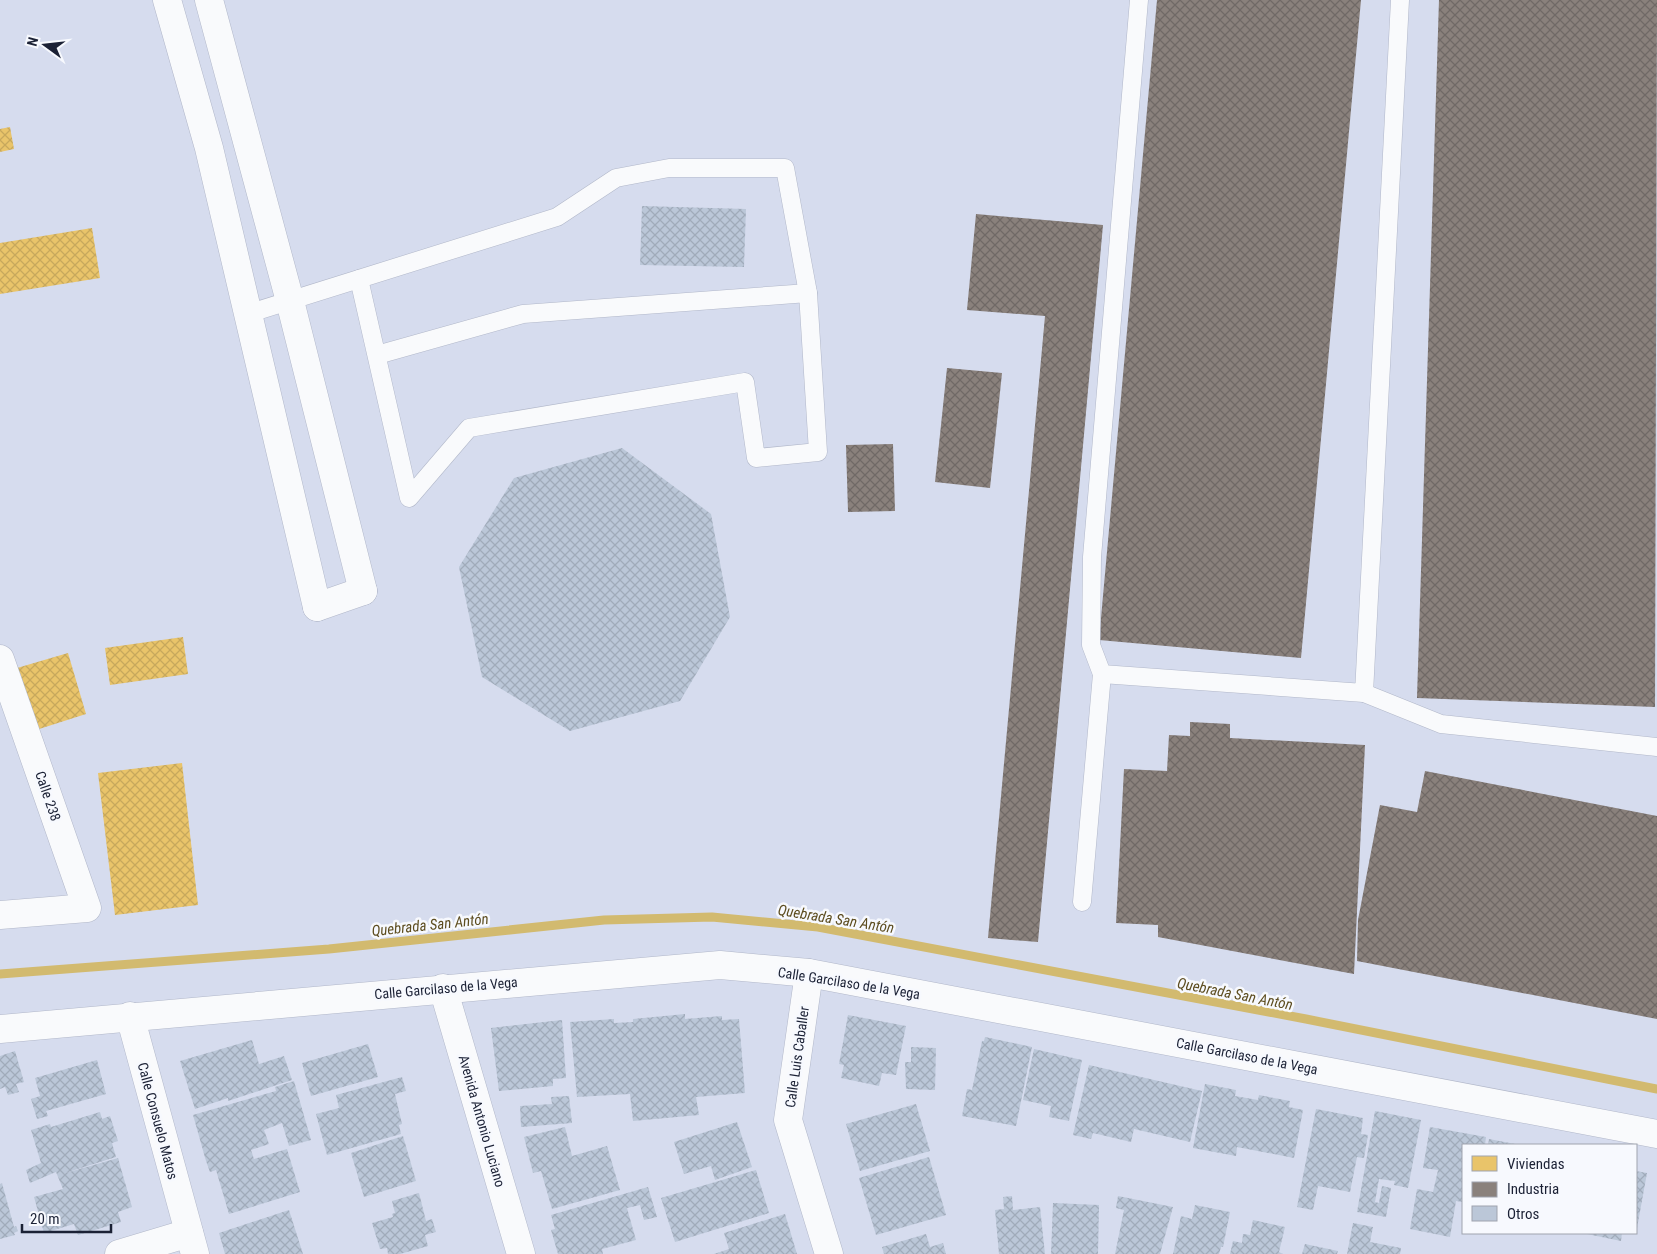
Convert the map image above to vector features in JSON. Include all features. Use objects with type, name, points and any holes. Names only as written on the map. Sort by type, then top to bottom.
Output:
[{"type":"street","points":[[167,0],[209,148],[317,607],[363,592],[290,301],[209,0]]},
{"type":"street","name":"Calle 238","points":[[0,659],[88,908],[0,914]]},
{"type":"street","name":"Calle Garcilaso de la Vega","points":[[0,1030],[130,1016],[720,965],[809,973],[1657,1134]]},
{"type":"street","name":"Calle Luis Caballer","points":[[809,973],[788,1120],[829,1254]]},
{"type":"street","name":"Avenida Antonio Luciano","points":[[443,988],[521,1254]]},
{"type":"street","name":"Calle Consuelo Matos","points":[[130,1016],[192,1243]]},
{"type":"street","points":[[119,1254],[192,1243]]},
{"type":"lane","points":[[1082,902],[1102,674],[1091,645],[1092,557],[1139,0]]},
{"type":"lane","points":[[1364,693],[1400,0]]},
{"type":"lane","points":[[247,314],[557,217],[616,178],[669,168],[785,168],[808,293],[818,452],[756,458],[745,382],[469,428],[409,498],[359,280]]},
{"type":"lane","points":[[377,356],[524,314],[808,293]]},
{"type":"lane","points":[[1102,674],[1364,693],[1441,724],[1657,747]]},
{"type":"building: Viviendas","points":[[10,127],[14,149],[0,152],[0,129]]},
{"type":"building: Viviendas","points":[[92,228],[100,278],[0,294],[0,243]]},
{"type":"building: Viviendas","points":[[183,637],[188,674],[110,685],[105,648]]},
{"type":"building: Viviendas","points":[[68,653],[86,714],[36,730],[17,668]]},
{"type":"building: Viviendas","points":[[182,763],[198,905],[115,915],[98,773]]},
{"type":"building: Industria","points":[[1157,0],[1361,0],[1301,658],[1099,640]]},
{"type":"building: Industria","points":[[1439,0],[1657,0],[1655,707],[1417,698]]},
{"type":"building: Industria","points":[[976,214],[1103,225],[1038,942],[988,938],[1045,316],[967,310]]},
{"type":"building: Industria","points":[[947,368],[1002,373],[990,488],[935,482]]},
{"type":"building: Industria","points":[[893,444],[895,511],[848,512],[846,445]]},
{"type":"building: Industria","points":[[1190,722],[1230,724],[1230,738],[1365,745],[1354,974],[1158,937],[1158,925],[1116,923],[1124,769],[1167,771],[1169,735],[1190,736]]},
{"type":"building: Industria","points":[[1425,771],[1657,816],[1657,1019],[1357,961],[1358,920],[1380,805],[1417,812]]},
{"type":"building: Otros","points":[[642,206],[746,209],[744,267],[640,265]]},
{"type":"building: Otros","points":[[622,448],[711,514],[730,617],[680,701],[570,731],[482,677],[459,567],[514,478]]},
{"type":"building: Otros","points":[[685,1014],[685,1019],[722,1016],[722,1020],[739,1019],[745,1093],[696,1097],[699,1115],[633,1121],[630,1094],[577,1097],[570,1022],[614,1019],[614,1023],[633,1022],[633,1019]]},
{"type":"building: Otros","points":[[848,1015],[906,1026],[896,1075],[882,1073],[879,1086],[841,1078],[844,1065],[839,1064]]},
{"type":"building: Otros","points":[[562,1020],[566,1078],[553,1079],[553,1086],[499,1091],[491,1028]]},
{"type":"building: Otros","points":[[985,1037],[1032,1047],[1016,1126],[962,1116],[967,1089],[972,1090],[982,1041],[984,1041]]},
{"type":"building: Otros","points":[[252,1040],[259,1064],[284,1056],[292,1080],[228,1101],[228,1098],[195,1109],[180,1061]]},
{"type":"building: Otros","points":[[368,1044],[378,1077],[311,1096],[302,1063]]},
{"type":"building: Otros","points":[[911,1047],[936,1048],[935,1090],[906,1089],[905,1062],[911,1062]]},
{"type":"building: Otros","points":[[1034,1049],[1082,1060],[1069,1121],[1049,1117],[1051,1106],[1023,1100]]},
{"type":"building: Otros","points":[[15,1051],[24,1082],[16,1084],[19,1092],[8,1095],[5,1087],[0,1089],[0,1056]]},
{"type":"building: Otros","points":[[97,1060],[106,1094],[46,1111],[48,1116],[37,1119],[31,1099],[40,1096],[35,1078]]},
{"type":"building: Otros","points":[[1089,1065],[1202,1091],[1190,1142],[1134,1129],[1131,1142],[1093,1133],[1091,1139],[1073,1135]]},
{"type":"building: Otros","points":[[402,1077],[406,1091],[395,1094],[402,1124],[399,1125],[401,1134],[327,1155],[316,1114],[339,1108],[336,1095]]},
{"type":"building: Otros","points":[[294,1081],[311,1140],[289,1146],[282,1123],[264,1130],[269,1144],[251,1150],[254,1159],[287,1149],[300,1192],[229,1214],[216,1170],[210,1172],[206,1161],[193,1115],[276,1091],[275,1087]]},
{"type":"building: Otros","points":[[1205,1084],[1236,1090],[1235,1096],[1258,1100],[1259,1095],[1290,1101],[1289,1107],[1303,1110],[1294,1158],[1237,1147],[1236,1156],[1193,1148]]},
{"type":"building: Otros","points":[[569,1096],[572,1123],[521,1127],[520,1106],[552,1104],[551,1097]]},
{"type":"building: Otros","points":[[916,1104],[930,1151],[860,1171],[846,1124]]},
{"type":"building: Otros","points":[[1316,1109],[1363,1118],[1361,1134],[1368,1135],[1364,1158],[1357,1157],[1350,1192],[1318,1186],[1313,1210],[1297,1207]]},
{"type":"building: Otros","points":[[1375,1111],[1421,1120],[1408,1188],[1394,1185],[1395,1181],[1379,1179],[1375,1202],[1379,1203],[1382,1186],[1391,1188],[1386,1217],[1357,1212]]},
{"type":"building: Otros","points":[[100,1112],[102,1119],[110,1116],[118,1141],[112,1143],[116,1157],[62,1174],[118,1158],[132,1207],[118,1212],[121,1222],[78,1235],[74,1224],[44,1233],[34,1197],[63,1189],[56,1172],[30,1183],[26,1170],[41,1163],[31,1130],[50,1124],[51,1127]]},
{"type":"building: Otros","points":[[737,1122],[752,1167],[715,1180],[711,1166],[684,1174],[674,1142]]},
{"type":"building: Otros","points":[[565,1127],[572,1156],[607,1146],[620,1190],[552,1209],[541,1171],[533,1173],[524,1137]]},
{"type":"building: Otros","points":[[1430,1127],[1486,1137],[1485,1144],[1462,1144],[1462,1202],[1456,1201],[1450,1237],[1410,1229],[1417,1189],[1433,1192],[1438,1170],[1423,1168]]},
{"type":"building: Otros","points":[[403,1136],[416,1181],[364,1197],[351,1153]]},
{"type":"building: Otros","points":[[1489,1139],[1515,1144],[1488,1144]]},
{"type":"building: Otros","points":[[929,1157],[946,1215],[876,1235],[859,1178]]},
{"type":"building: Otros","points":[[756,1170],[769,1213],[675,1242],[661,1198]]},
{"type":"building: Otros","points":[[1637,1171],[1647,1173],[1637,1228]]},
{"type":"building: Otros","points":[[2,1183],[14,1227],[16,1226],[18,1231],[14,1233],[15,1235],[0,1239],[0,1184]]},
{"type":"building: Otros","points":[[648,1187],[657,1217],[644,1220],[640,1205],[627,1208],[636,1240],[602,1249],[603,1254],[558,1254],[551,1230],[555,1229],[551,1215]]},
{"type":"building: Otros","points":[[419,1193],[426,1221],[432,1219],[436,1232],[425,1235],[428,1246],[400,1254],[388,1254],[387,1248],[380,1249],[372,1223],[393,1217],[392,1214],[395,1213],[392,1201]]},
{"type":"building: Otros","points":[[1012,1196],[1013,1210],[1040,1207],[1045,1254],[999,1254],[995,1210],[1004,1209],[1003,1197]]},
{"type":"building: Otros","points":[[1118,1196],[1173,1207],[1160,1254],[1115,1254],[1124,1210],[1116,1208]]},
{"type":"building: Otros","points":[[1053,1203],[1099,1205],[1098,1254],[1051,1254]]},
{"type":"building: Otros","points":[[1195,1205],[1230,1212],[1223,1247],[1221,1247],[1219,1254],[1173,1254],[1181,1216],[1192,1219]]},
{"type":"building: Otros","points":[[289,1210],[303,1254],[225,1254],[219,1233]]},
{"type":"building: Otros","points":[[785,1214],[797,1254],[714,1254],[729,1249],[724,1233]]},
{"type":"building: Otros","points":[[1253,1220],[1285,1227],[1279,1252],[1283,1254],[1230,1254],[1233,1241],[1242,1243],[1243,1234],[1250,1235]]},
{"type":"building: Otros","points":[[1353,1223],[1373,1227],[1370,1242],[1401,1248],[1400,1254],[1347,1254]]},
{"type":"building: Otros","points":[[926,1234],[930,1247],[943,1243],[946,1254],[884,1254],[882,1247]]},
{"type":"building: Otros","points":[[1587,1234],[1622,1234],[1621,1241]]},
{"type":"building: Otros","points":[[1305,1244],[1338,1251],[1337,1254],[1302,1254]]},
{"type":"waterway","name":"Quebrada San Antón","points":[[0,974],[329,949],[604,920],[712,917],[818,927],[1306,1019],[1657,1089]]}]
